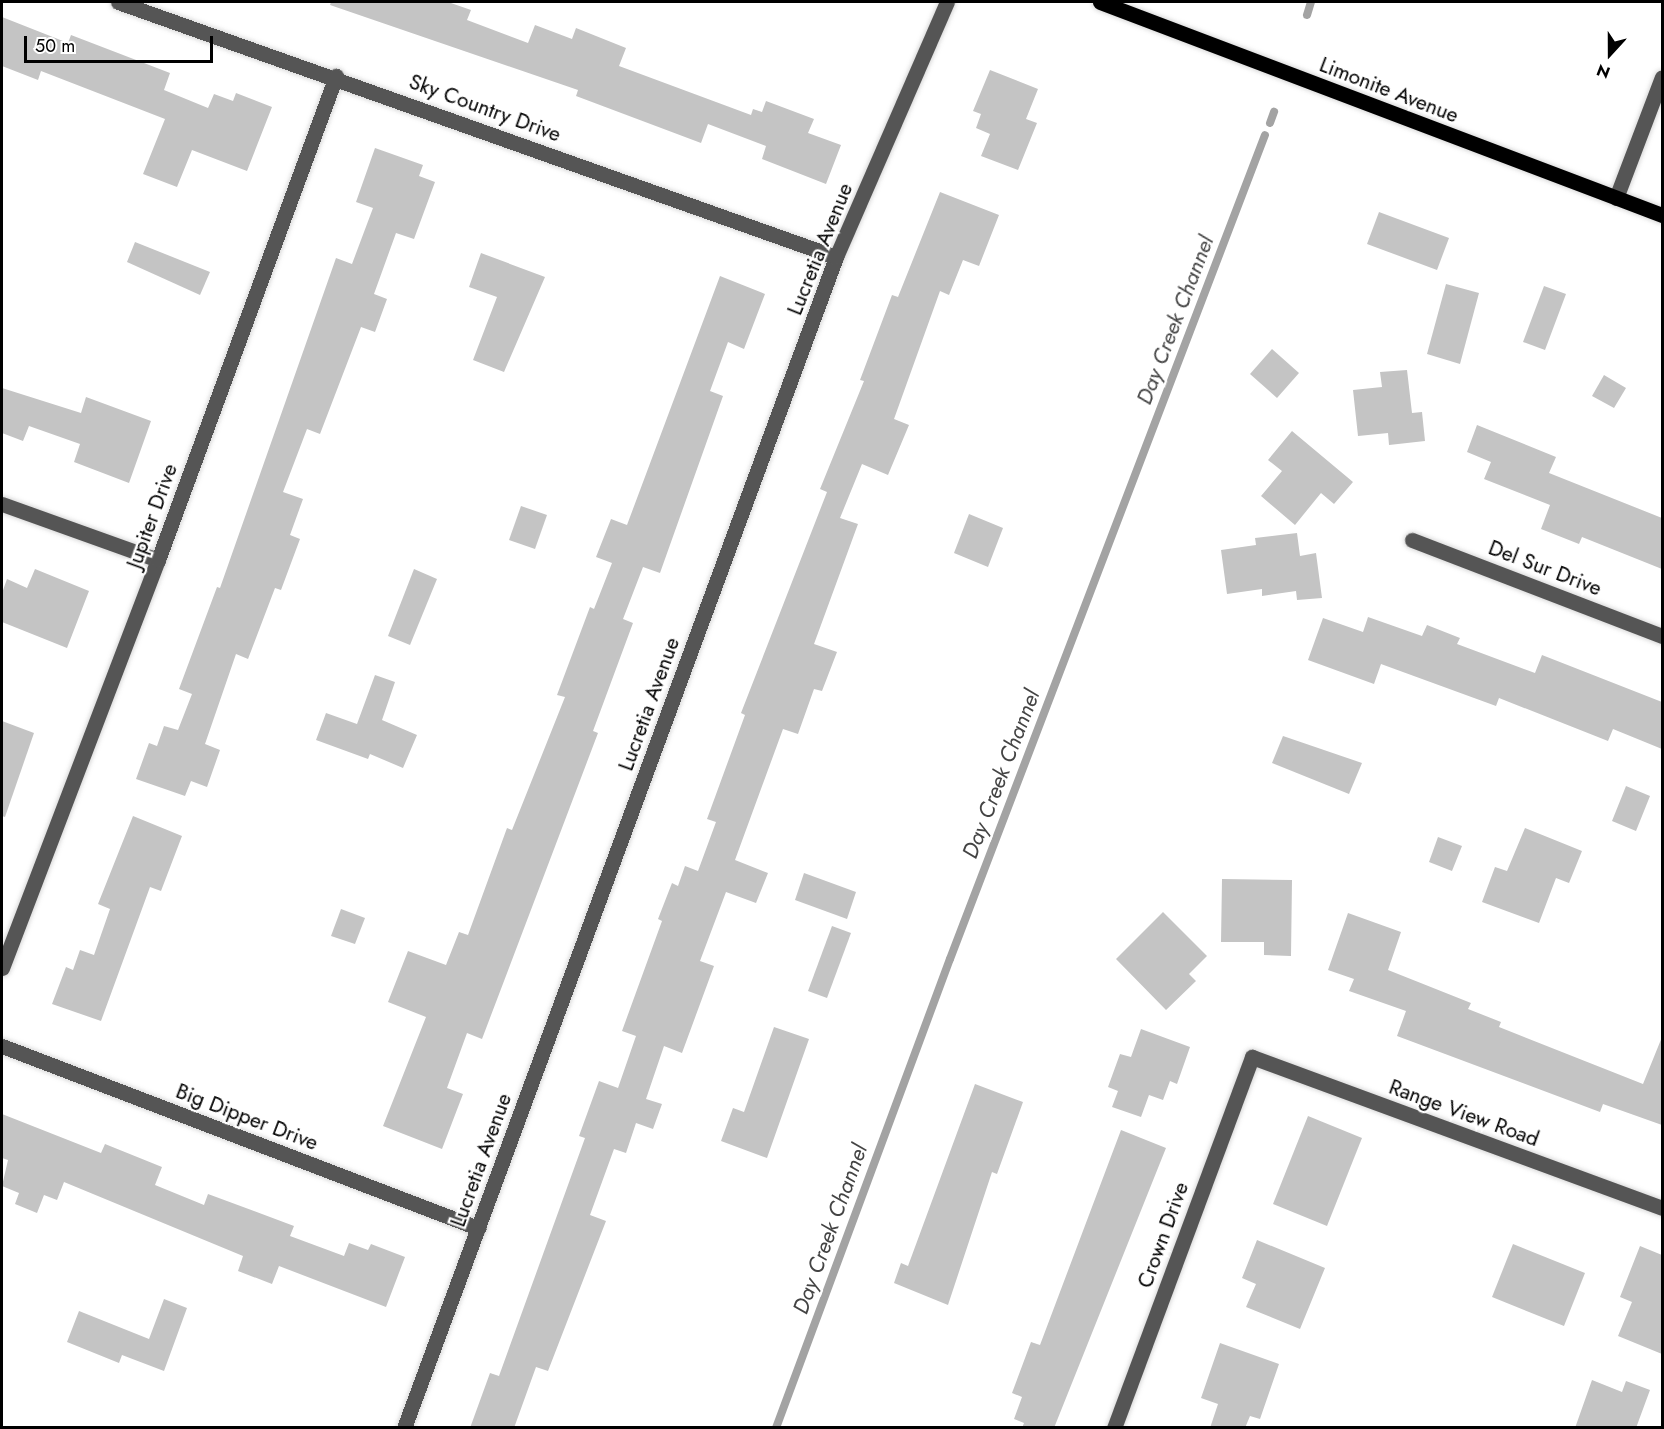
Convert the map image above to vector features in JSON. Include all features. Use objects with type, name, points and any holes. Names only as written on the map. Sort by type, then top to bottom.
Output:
[{"type":"main road","name":"Limonite Avenue","points":[[1100,2],[1198,37],[1347,97],[1662,215]]},
{"type":"street","name":"Sky Country Drive","points":[[118,2],[336,76],[836,257]]},
{"type":"street","name":"Lucretia Avenue","points":[[404,1428],[836,257],[947,2]]},
{"type":"street","name":"Jupiter Drive","points":[[2,968],[158,560],[336,76]]},
{"type":"street","points":[[1616,198],[1662,77]]},
{"type":"street","points":[[2,504],[158,560]]},
{"type":"street","name":"Del Sur Drive","points":[[1412,540],[1662,636]]},
{"type":"street","name":"Big Dipper Drive","points":[[2,1046],[478,1228]]},
{"type":"street","name":"Range View Road","points":[[1252,1057],[1662,1208]]},
{"type":"street","name":"Crown Drive","points":[[1114,1428],[1252,1057]]},
{"type":"building","points":[[331,2],[448,2],[471,10],[467,20],[528,43],[535,25],[572,39],[576,28],[626,48],[619,66],[751,115],[753,109],[762,112],[766,101],[814,119],[808,133],[841,145],[826,184],[762,159],[766,146],[708,124],[701,143],[576,96],[578,90],[330,5]]},
{"type":"building","points":[[2,17],[68,43],[71,35],[170,73],[164,90],[208,108],[214,94],[233,101],[236,93],[272,107],[247,171],[192,150],[177,187],[143,174],[165,119],[41,71],[38,80],[2,66]]},
{"type":"building","points":[[990,70],[1038,89],[1026,119],[1037,123],[1018,170],[981,156],[990,134],[976,128],[981,114],[973,111]]},
{"type":"building","points":[[375,148],[423,165],[419,176],[435,182],[414,239],[396,233],[374,294],[387,299],[375,332],[361,327],[320,434],[307,429],[283,492],[303,499],[290,535],[300,539],[281,590],[275,588],[248,659],[236,654],[205,744],[220,750],[207,787],[191,781],[185,796],[136,779],[149,743],[157,746],[164,726],[178,730],[192,694],[179,689],[217,587],[220,588],[336,258],[352,264],[373,208],[356,202]]},
{"type":"building","points":[[940,192],[999,215],[979,266],[963,260],[949,295],[940,291],[894,419],[909,425],[888,475],[862,464],[840,518],[858,524],[814,644],[837,652],[822,691],[814,689],[798,734],[783,729],[735,860],[768,873],[756,903],[726,892],[700,961],[714,966],[682,1053],[664,1046],[646,1099],[662,1104],[653,1129],[636,1123],[626,1153],[614,1149],[590,1215],[606,1221],[548,1371],[536,1367],[514,1428],[470,1428],[490,1373],[499,1376],[585,1138],[579,1136],[599,1081],[618,1088],[636,1036],[622,1031],[662,921],[658,919],[672,883],[678,886],[685,866],[698,871],[716,822],[707,819],[745,715],[741,713],[827,492],[820,489],[864,381],[860,380],[892,295],[898,297]]},
{"type":"building","points":[[1379,212],[1449,238],[1437,270],[1367,244]]},
{"type":"building","points":[[135,242],[210,272],[200,295],[127,262]]},
{"type":"building","points":[[481,253],[545,277],[504,372],[473,360],[497,297],[469,287]]},
{"type":"building","points":[[720,276],[765,294],[744,349],[728,342],[710,391],[723,396],[660,573],[643,567],[623,619],[633,623],[593,731],[598,733],[482,1039],[467,1033],[447,1088],[463,1094],[442,1149],[383,1126],[426,1017],[388,1002],[408,951],[446,965],[459,932],[468,935],[507,828],[512,830],[565,697],[557,695],[590,607],[594,609],[612,563],[596,557],[611,519],[627,525]]},
{"type":"building","points":[[1446,284],[1479,293],[1460,364],[1427,354]]},
{"type":"building","points":[[1544,286],[1566,294],[1545,350],[1523,342]]},
{"type":"building","points":[[1272,349],[1299,373],[1277,398],[1250,374]]},
{"type":"building","points":[[1407,370],[1412,413],[1422,412],[1425,441],[1389,445],[1388,433],[1358,436],[1353,390],[1382,387],[1380,372]]},
{"type":"building","points":[[1604,375],[1626,388],[1614,408],[1592,396]]},
{"type":"building","points":[[2,388],[81,413],[86,397],[151,421],[129,483],[74,462],[80,444],[29,426],[23,441],[2,433]]},
{"type":"building","points":[[1477,425],[1556,457],[1549,473],[1662,518],[1662,569],[1582,537],[1579,544],[1541,529],[1550,505],[1484,479],[1491,462],[1467,452]]},
{"type":"building","points":[[1292,431],[1353,482],[1334,504],[1321,493],[1295,525],[1261,496],[1282,471],[1268,460]]},
{"type":"building","points":[[521,506],[547,515],[535,549],[509,540]]},
{"type":"building","points":[[969,514],[1003,528],[988,567],[954,553]]},
{"type":"building","points":[[1297,533],[1300,556],[1316,553],[1322,598],[1297,600],[1296,591],[1262,596],[1262,589],[1227,594],[1221,550],[1256,545],[1255,538]]},
{"type":"building","points":[[35,569],[89,591],[67,648],[2,622],[2,593],[7,579],[27,588]]},
{"type":"building","points":[[414,569],[437,579],[410,645],[388,636]]},
{"type":"building","points":[[1368,617],[1422,636],[1427,625],[1460,638],[1457,644],[1535,673],[1542,655],[1662,702],[1662,749],[1613,729],[1608,741],[1499,698],[1496,706],[1381,664],[1374,684],[1308,660],[1323,618],[1363,632]]},
{"type":"building","points":[[375,675],[395,682],[382,720],[417,735],[403,768],[370,754],[368,759],[316,740],[326,713],[357,724]]},
{"type":"building","points":[[2,721],[34,733],[5,817],[2,816]]},
{"type":"building","points":[[1283,736],[1362,763],[1349,794],[1272,763]]},
{"type":"building","points":[[1626,786],[1650,796],[1636,831],[1612,821]]},
{"type":"building","points":[[133,816],[182,836],[161,891],[150,887],[101,1021],[52,1004],[66,967],[73,970],[80,950],[94,955],[110,909],[98,904]]},
{"type":"building","points":[[1525,828],[1582,851],[1569,883],[1556,878],[1539,923],[1482,902],[1495,867],[1507,871]]},
{"type":"building","points":[[1438,837],[1462,846],[1452,871],[1429,862]]},
{"type":"building","points":[[804,873],[856,892],[847,919],[795,900]]},
{"type":"building","points":[[1222,879],[1292,880],[1291,956],[1264,955],[1264,942],[1221,942]]},
{"type":"building","points":[[341,909],[365,918],[355,944],[331,936]]},
{"type":"building","points":[[1163,912],[1207,956],[1189,974],[1196,981],[1166,1010],[1116,959]]},
{"type":"building","points":[[1348,913],[1401,932],[1388,970],[1471,1003],[1468,1009],[1501,1022],[1499,1027],[1643,1084],[1662,1037],[1662,1125],[1603,1104],[1600,1112],[1397,1036],[1406,1011],[1349,991],[1354,979],[1328,970]]},
{"type":"building","points":[[832,926],[851,933],[827,998],[808,991]]},
{"type":"building","points":[[774,1027],[809,1039],[767,1158],[721,1141],[733,1108],[744,1112]]},
{"type":"building","points":[[1141,1029],[1190,1047],[1177,1084],[1170,1081],[1163,1100],[1149,1095],[1141,1117],[1112,1107],[1118,1091],[1108,1087],[1120,1054],[1131,1057]]},
{"type":"building","points":[[975,1084],[1023,1102],[997,1174],[992,1172],[948,1305],[894,1283],[901,1263],[908,1266]]},
{"type":"building","points":[[2,1114],[101,1153],[105,1144],[162,1167],[155,1185],[204,1205],[208,1194],[294,1226],[290,1236],[344,1256],[349,1243],[368,1250],[371,1244],[405,1257],[386,1307],[279,1266],[272,1284],[238,1271],[243,1256],[64,1182],[57,1200],[44,1195],[37,1213],[15,1204],[19,1193],[2,1186],[8,1160],[2,1158]]},
{"type":"building","points":[[1308,1116],[1362,1138],[1327,1226],[1273,1204]]},
{"type":"building","points":[[1121,1130],[1166,1148],[1054,1428],[1022,1428],[1024,1423],[1014,1419],[1022,1397],[1012,1393],[1031,1342],[1040,1345]]},
{"type":"building","points":[[1257,1240],[1325,1268],[1300,1329],[1246,1307],[1256,1284],[1242,1278]]},
{"type":"building","points":[[1513,1244],[1585,1273],[1564,1326],[1492,1297]]},
{"type":"building","points":[[1640,1246],[1662,1255],[1662,1354],[1618,1336],[1632,1302],[1620,1297]]},
{"type":"building","points":[[164,1299],[187,1308],[164,1371],[122,1355],[119,1363],[67,1342],[79,1311],[149,1339]]},
{"type":"building","points":[[1220,1343],[1279,1364],[1260,1419],[1250,1416],[1245,1428],[1210,1428],[1218,1404],[1201,1398]]},
{"type":"building","points":[[1592,1380],[1622,1392],[1626,1381],[1650,1390],[1636,1428],[1575,1428]]},
{"type":"waterway","name":"Day Creek Channel","points":[[1307,15],[1311,2]]},
{"type":"waterway","name":"Day Creek Channel","points":[[1270,123],[1274,112]]},
{"type":"waterway","name":"Day Creek Channel","points":[[776,1428],[950,959],[1265,135]]}]
